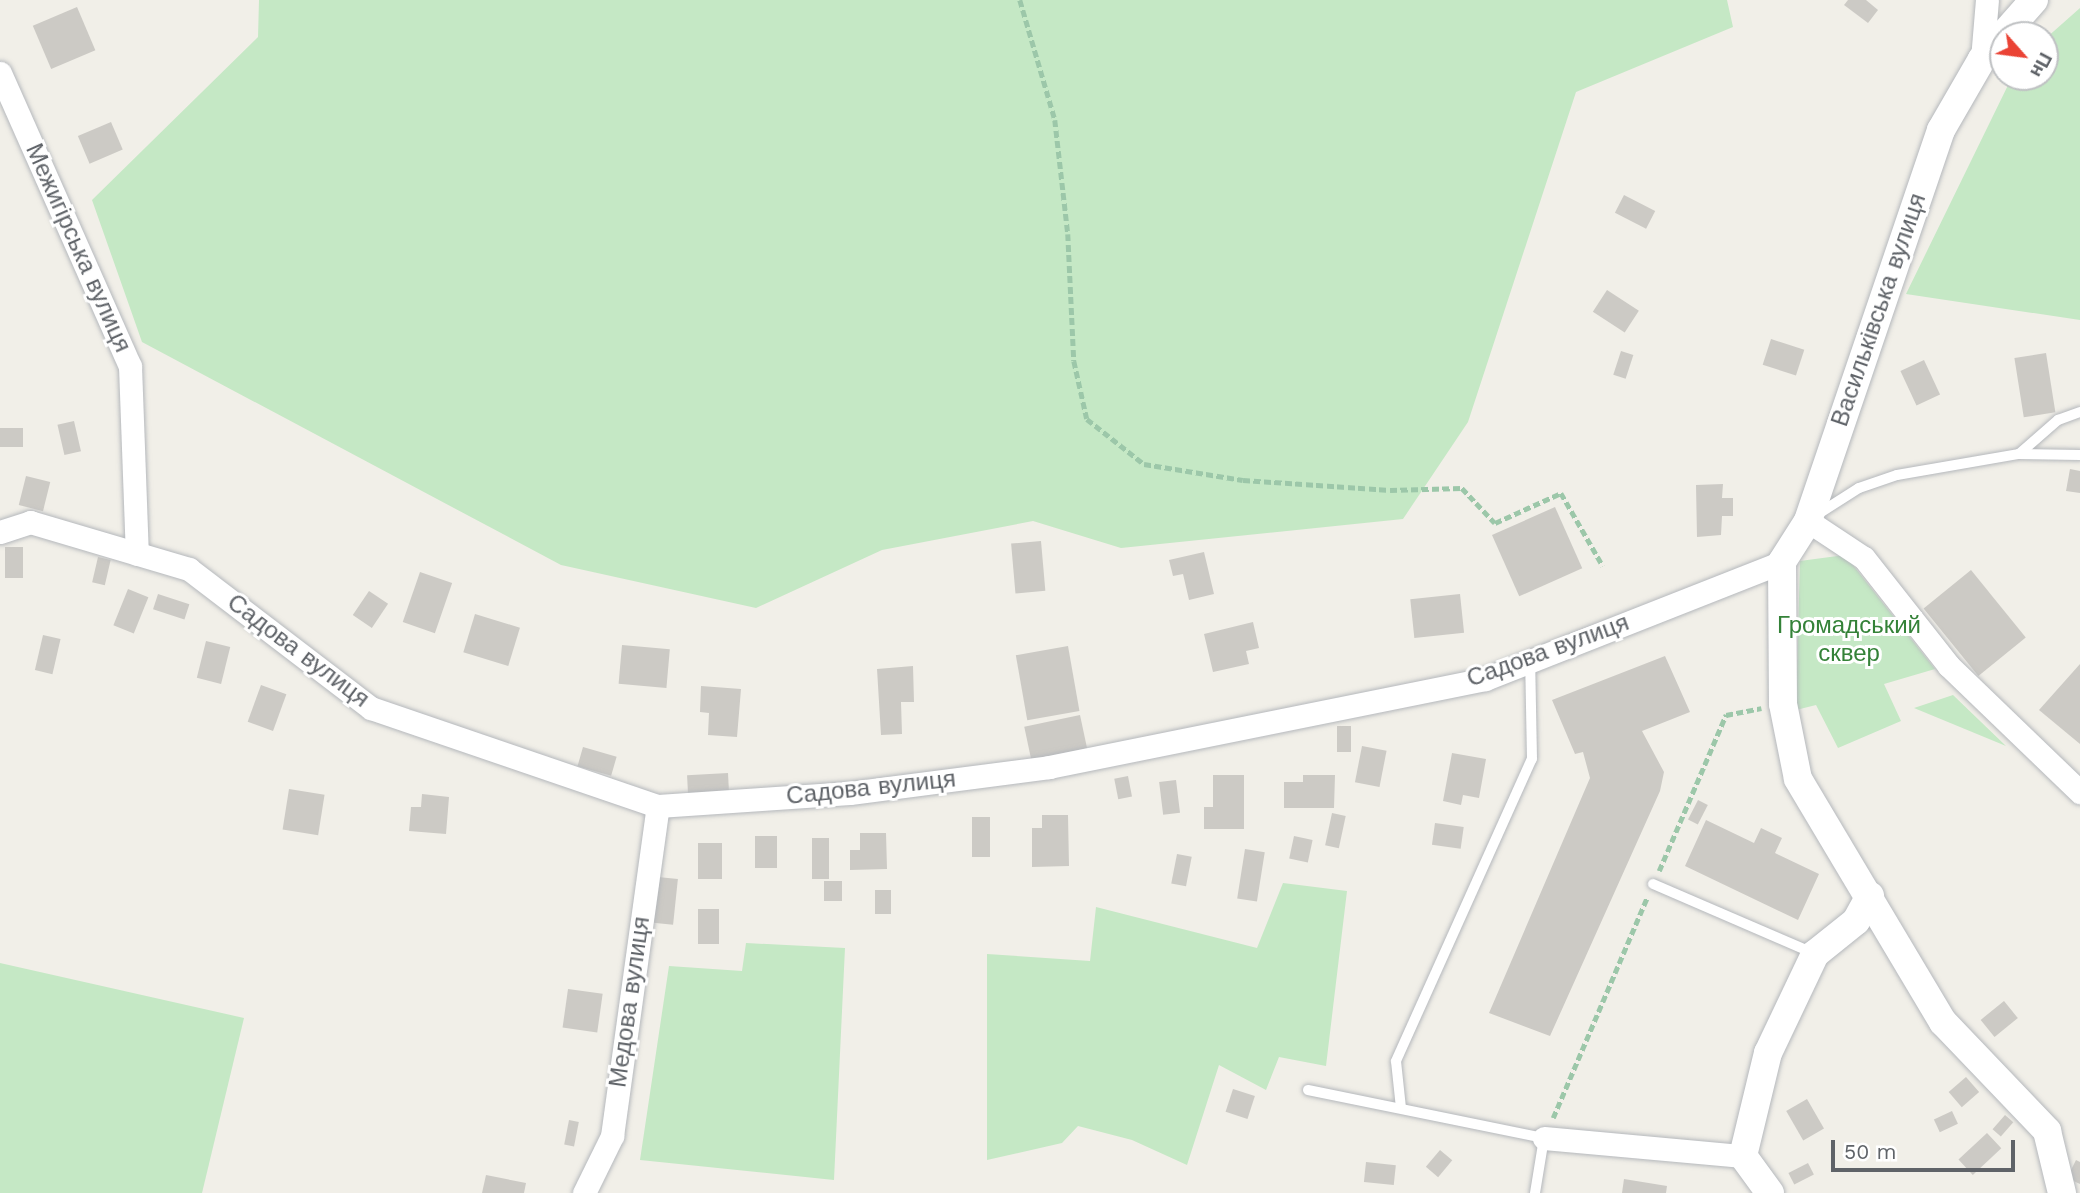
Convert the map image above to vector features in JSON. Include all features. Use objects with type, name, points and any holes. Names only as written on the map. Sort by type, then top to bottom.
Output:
[{"type":"street","name":"Васильківська вулиця","points":[[1982,59],[1987,0]]},
{"type":"street","name":"Васильківська вулиця","points":[[1782,562],[1808,521],[1941,130],[1982,59],[2034,0]]},
{"type":"street","name":"Межигірська вулиця","points":[[0,73],[130,366],[137,554]]},
{"type":"street","points":[[1808,521],[1864,558],[1949,666],[2080,792]]},
{"type":"street","name":"Садова вулиця","points":[[0,532],[30,523],[189,569],[371,708],[658,806],[850,793],[1049,767],[1485,679],[1530,659],[1782,562]]},
{"type":"street","points":[[1782,562],[1783,704],[1798,779],[1943,1022],[2047,1131],[2062,1193]]},
{"type":"street","name":"Медова вулиця","points":[[584,1193],[612,1136],[658,806]]},
{"type":"street","points":[[1743,1156],[1768,1053],[1815,954],[1856,921],[1870,896]]},
{"type":"street","points":[[1544,1138],[1743,1156],[1770,1193]]},
{"type":"lane","points":[[2018,454],[2058,420],[2080,412]]},
{"type":"lane","points":[[1808,521],[1859,488],[1897,475],[2018,454],[2080,455]]},
{"type":"lane","points":[[1401,1108],[1396,1061],[1532,759],[1530,659]]},
{"type":"lane","points":[[1653,884],[1815,954]]},
{"type":"lane","points":[[1308,1090],[1544,1138],[1535,1193]]},
{"type":"path","points":[[1020,0],[1055,120],[1068,234],[1074,361],[1087,419],[1144,464],[1243,480],[1390,490],[1461,488],[1495,523],[1561,493],[1603,566]]},
{"type":"path","points":[[1544,1138],[1726,715],[1783,704]]},
{"type":"green space","points":[[259,0],[1727,0],[1733,27],[1576,92],[1468,422],[1403,519],[1121,548],[1033,521],[882,550],[756,608],[561,565],[142,342],[92,200],[258,37]]},
{"type":"green space","points":[[2080,8],[2080,320],[1906,294],[2005,91],[2059,91],[2059,27]]},
{"type":"green space","name":"Громадський сквер","points":[[1845,555],[1935,669],[1884,684],[1901,721],[1838,748],[1816,705],[1796,710],[1800,561]]},
{"type":"green space","points":[[1953,695],[2006,746],[1914,708]]},
{"type":"green space","points":[[1283,883],[1347,891],[1326,1066],[1279,1057],[1266,1090],[1219,1065],[1187,1165],[1132,1140],[1078,1126],[1062,1143],[987,1160],[987,954],[1090,961],[1096,907],[1257,948]]},
{"type":"green space","points":[[746,943],[845,948],[834,1180],[640,1160],[669,966],[742,971]]},
{"type":"green space","points":[[0,963],[244,1018],[202,1193],[0,1193]]},
{"type":"building","points":[[1848,0],[1866,0],[1878,10],[1868,23],[1844,5]]},
{"type":"building","points":[[77,7],[95,50],[51,69],[33,26]]},
{"type":"building","points":[[111,122],[123,150],[90,164],[78,136]]},
{"type":"building","points":[[1624,195],[1655,211],[1646,229],[1615,213]]},
{"type":"building","points":[[1607,290],[1639,311],[1625,333],[1593,312]]},
{"type":"building","points":[[1771,339],[1804,350],[1796,375],[1763,365]]},
{"type":"building","points":[[1621,351],[1633,355],[1626,379],[1613,375]]},
{"type":"building","points":[[2046,353],[2055,412],[2024,417],[2014,358]]},
{"type":"building","points":[[1924,360],[1940,394],[1916,405],[1900,371]]},
{"type":"building","points":[[74,421],[81,451],[64,455],[57,425]]},
{"type":"building","points":[[0,428],[23,428],[23,447],[0,447]]},
{"type":"building","points":[[2070,469],[2080,471],[2080,493],[2066,491]]},
{"type":"building","points":[[26,476],[50,482],[43,511],[19,505]]},
{"type":"building","points":[[1723,484],[1722,498],[1733,498],[1733,516],[1722,516],[1721,535],[1697,537],[1696,485]]},
{"type":"building","points":[[1555,507],[1582,568],[1519,596],[1492,535]]},
{"type":"building","points":[[1041,541],[1045,591],[1015,593],[1011,544]]},
{"type":"building","points":[[5,547],[23,547],[23,578],[5,578]]},
{"type":"building","points":[[1204,552],[1214,594],[1189,600],[1183,574],[1173,576],[1169,560]]},
{"type":"building","points":[[98,557],[111,560],[105,585],[92,582]]},
{"type":"building","points":[[1971,570],[2026,638],[1978,676],[1924,608]]},
{"type":"building","points":[[420,572],[452,583],[435,633],[403,622]]},
{"type":"building","points":[[128,589],[148,597],[134,633],[113,625]]},
{"type":"building","points":[[369,591],[388,604],[372,628],[353,615]]},
{"type":"building","points":[[158,594],[189,604],[184,619],[153,609]]},
{"type":"building","points":[[1460,594],[1464,633],[1414,638],[1410,599]]},
{"type":"building","points":[[475,614],[520,628],[508,666],[463,652]]},
{"type":"building","points":[[1253,622],[1259,648],[1246,651],[1249,664],[1213,672],[1204,634]]},
{"type":"building","points":[[43,635],[61,639],[52,674],[35,670]]},
{"type":"building","points":[[206,641],[230,647],[221,684],[197,678]]},
{"type":"building","points":[[622,645],[670,649],[666,688],[619,684]]},
{"type":"building","points":[[1068,646],[1079,711],[1027,720],[1016,655]]},
{"type":"building","points":[[1665,656],[1690,712],[1642,731],[1664,772],[1660,791],[1550,1036],[1489,1013],[1590,778],[1583,752],[1575,754],[1552,700]]},
{"type":"building","points":[[2080,664],[2080,744],[2039,710]]},
{"type":"building","points":[[913,666],[914,702],[901,702],[902,734],[881,735],[877,669]]},
{"type":"building","points":[[261,685],[286,694],[273,731],[248,722]]},
{"type":"building","points":[[701,686],[741,689],[737,737],[708,735],[709,713],[700,712]]},
{"type":"building","points":[[1080,715],[1087,748],[1031,760],[1024,727]]},
{"type":"building","points":[[1337,726],[1351,726],[1351,752],[1337,752]]},
{"type":"building","points":[[1362,746],[1387,751],[1379,787],[1355,782]]},
{"type":"building","points":[[583,747],[617,757],[611,776],[577,766]]},
{"type":"building","points":[[1452,753],[1486,759],[1479,798],[1463,795],[1461,805],[1443,801]]},
{"type":"building","points":[[728,773],[729,791],[688,793],[687,775]]},
{"type":"building","points":[[1213,775],[1244,775],[1244,829],[1204,829],[1204,807],[1213,807]]},
{"type":"building","points":[[1303,775],[1335,775],[1334,808],[1284,808],[1284,782],[1303,782]]},
{"type":"building","points":[[1128,776],[1132,797],[1118,799],[1114,779]]},
{"type":"building","points":[[1176,780],[1180,813],[1163,815],[1159,782]]},
{"type":"building","points":[[289,789],[325,795],[318,835],[283,829]]},
{"type":"building","points":[[422,794],[449,797],[446,834],[409,831],[411,807],[421,807]]},
{"type":"building","points":[[1698,800],[1708,805],[1698,825],[1688,820]]},
{"type":"building","points":[[1332,813],[1346,816],[1339,848],[1325,845]]},
{"type":"building","points":[[1042,815],[1068,815],[1069,866],[1032,867],[1032,828],[1042,828]]},
{"type":"building","points":[[972,817],[990,817],[990,857],[972,857]]},
{"type":"building","points":[[1706,820],[1754,843],[1761,828],[1782,838],[1775,853],[1819,874],[1798,920],[1685,866]]},
{"type":"building","points":[[1435,823],[1464,827],[1461,849],[1432,845]]},
{"type":"building","points":[[860,833],[886,833],[887,869],[850,870],[850,850],[860,850]]},
{"type":"building","points":[[755,836],[777,836],[777,868],[755,868]]},
{"type":"building","points":[[1294,836],[1313,840],[1308,862],[1289,858]]},
{"type":"building","points":[[812,838],[829,838],[829,879],[812,879]]},
{"type":"building","points":[[698,843],[722,843],[722,879],[698,879]]},
{"type":"building","points":[[1245,849],[1265,852],[1257,902],[1237,898]]},
{"type":"building","points":[[1177,854],[1192,857],[1186,886],[1171,883]]},
{"type":"building","points":[[658,877],[678,879],[673,925],[653,923]]},
{"type":"building","points":[[824,881],[842,881],[842,901],[824,901]]},
{"type":"building","points":[[875,890],[891,890],[891,914],[875,914]]},
{"type":"building","points":[[698,909],[719,909],[719,944],[698,944]]},
{"type":"building","points":[[568,989],[603,994],[597,1032],[563,1028]]},
{"type":"building","points":[[2004,1001],[2018,1018],[1995,1037],[1981,1020]]},
{"type":"building","points":[[1966,1077],[1979,1092],[1962,1107],[1949,1092]]},
{"type":"building","points":[[1233,1089],[1255,1096],[1247,1119],[1226,1112]]},
{"type":"building","points":[[1807,1099],[1824,1128],[1803,1140],[1786,1111]]},
{"type":"building","points":[[1952,1111],[1958,1124],[1940,1132],[1934,1119]]},
{"type":"building","points":[[2005,1115],[2013,1122],[2001,1137],[1993,1129]]},
{"type":"building","points":[[569,1120],[579,1122],[574,1146],[564,1145]]},
{"type":"building","points":[[1987,1133],[2001,1148],[1973,1175],[1958,1160]]},
{"type":"building","points":[[1440,1150],[1452,1160],[1438,1177],[1426,1167]]},
{"type":"building","points":[[2076,1160],[2080,1162],[2080,1184],[2067,1178]]},
{"type":"building","points":[[1366,1162],[1396,1165],[1394,1185],[1364,1182]]},
{"type":"building","points":[[1808,1163],[1814,1175],[1794,1185],[1788,1173]]},
{"type":"building","points":[[486,1175],[526,1183],[524,1193],[482,1193]]},
{"type":"building","points":[[1624,1179],[1667,1186],[1666,1193],[1622,1193]]}]
